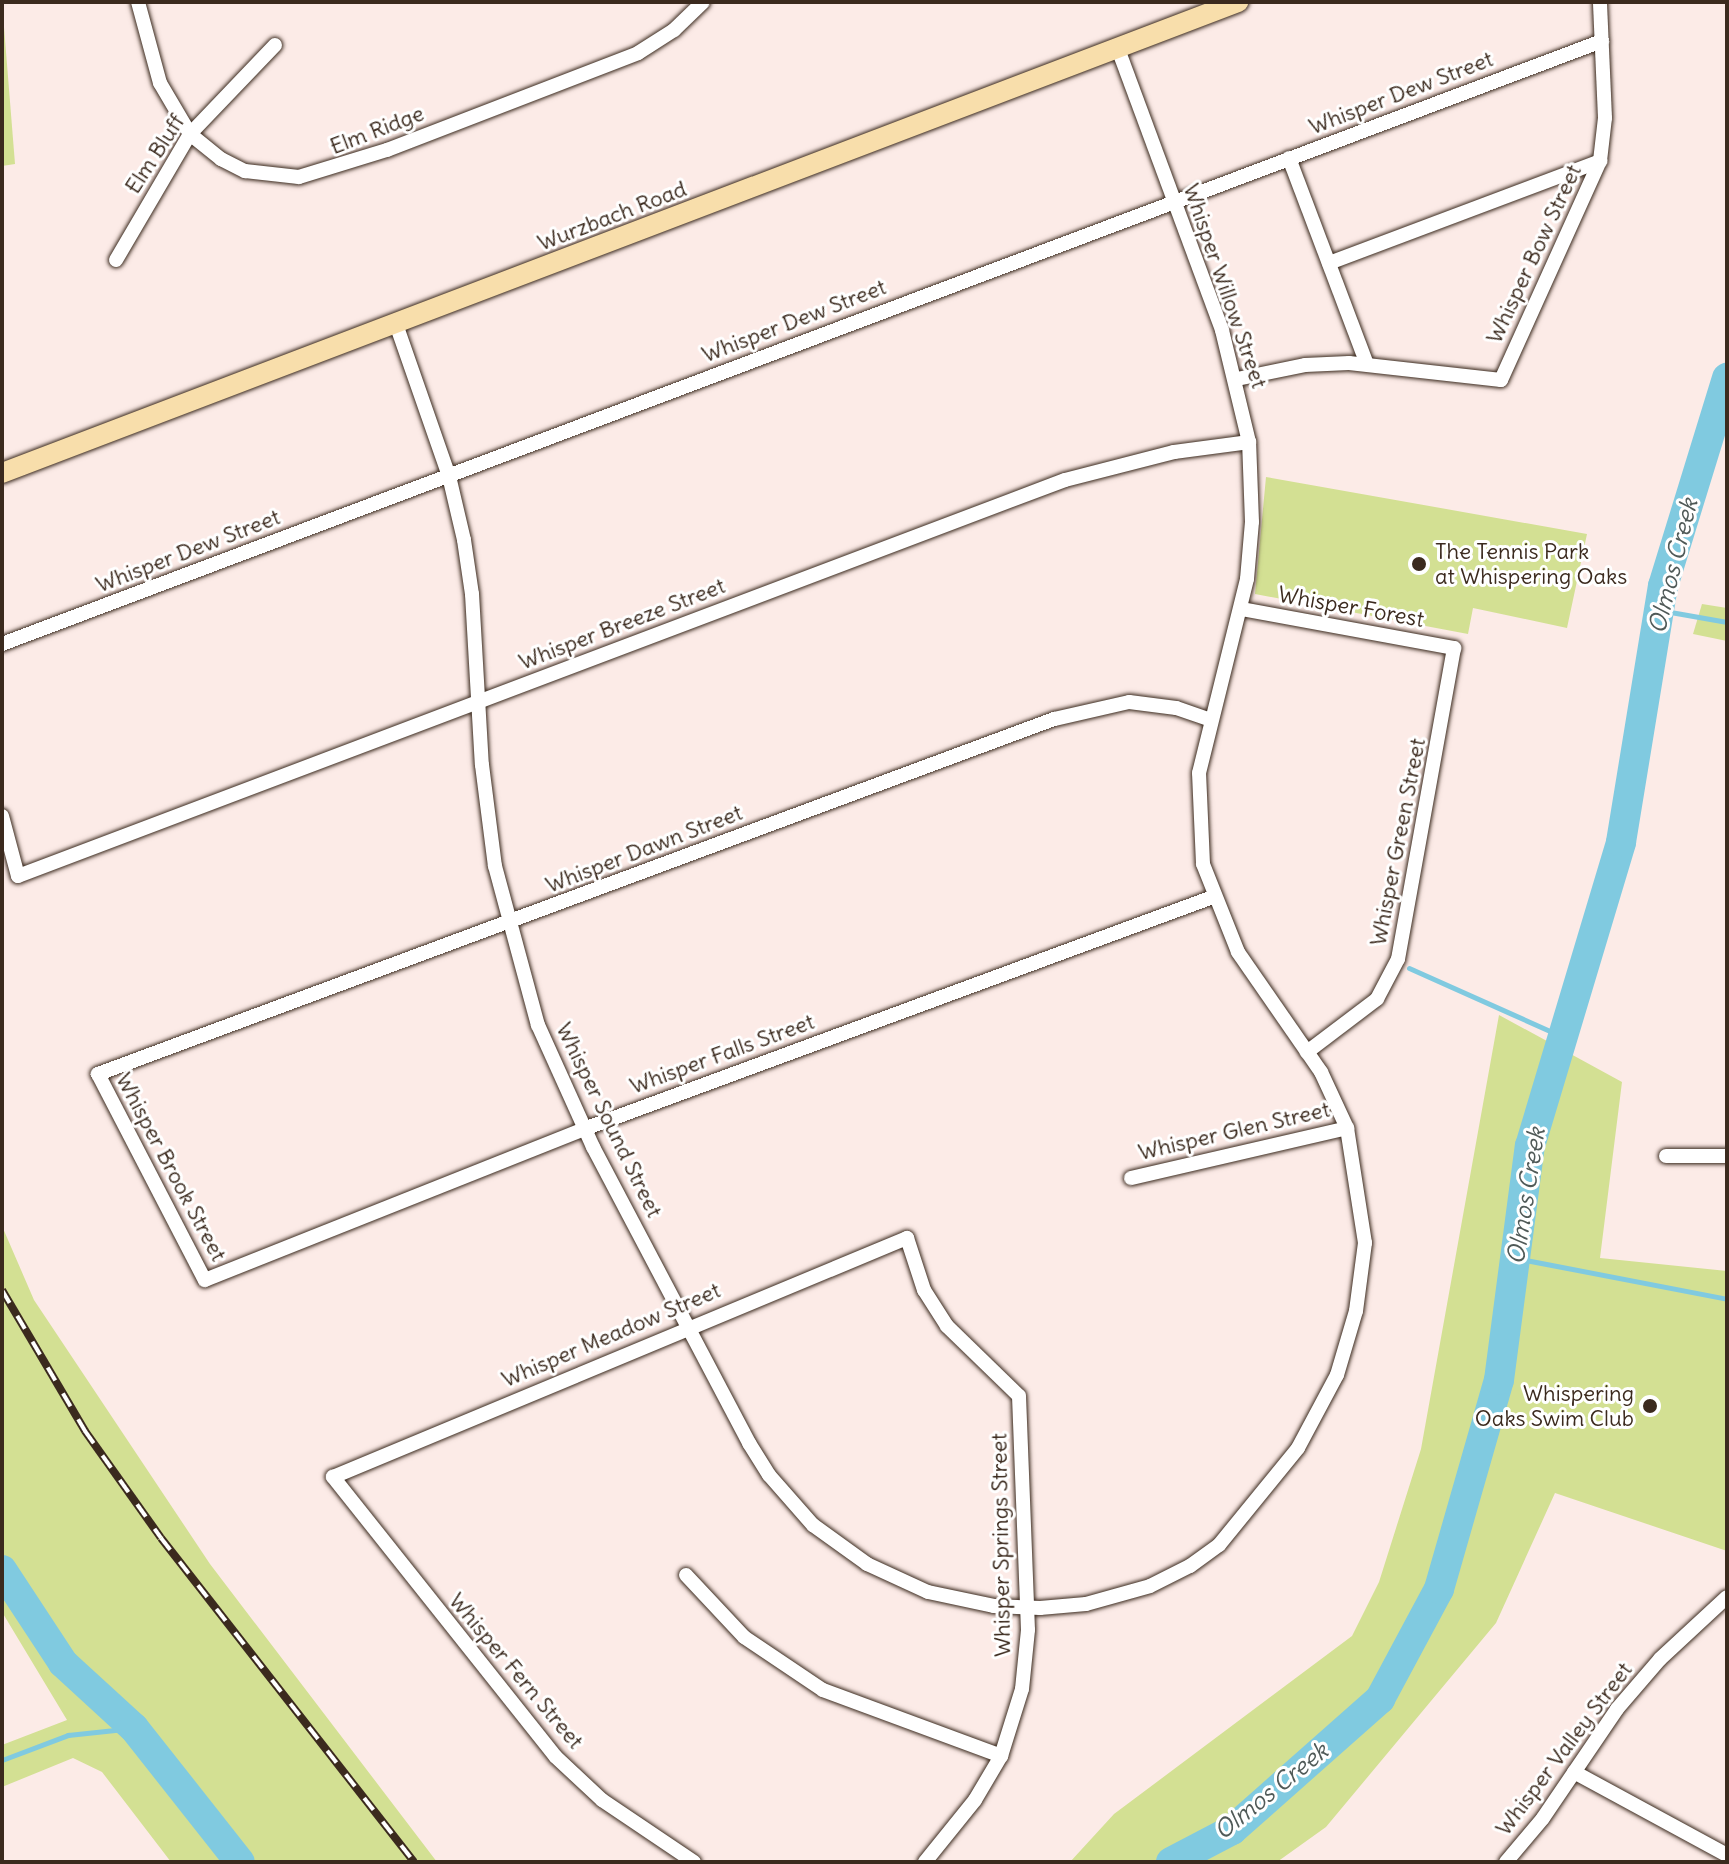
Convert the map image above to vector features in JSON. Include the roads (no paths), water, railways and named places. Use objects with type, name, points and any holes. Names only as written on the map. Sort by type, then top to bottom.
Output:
[{"type":"main road","name":"Wurzbach Road","points":[[2,473],[1238,2]]},
{"type":"street","name":"Elm Ridge","points":[[138,2],[160,83],[190,134],[221,159],[245,171],[272,177],[326,172],[638,53],[674,30],[703,2]]},
{"type":"street","name":"Whisper Bow Street","points":[[1367,364],[1501,380],[1600,161],[1605,118],[1600,2]]},
{"type":"street","name":"Whisper Dew Street","points":[[2,644],[1602,41]]},
{"type":"street","name":"Elm Bluff","points":[[116,260],[190,134],[275,45]]},
{"type":"street","name":"Whisper Willow Street","points":[[1027,1608],[1123,1594],[1190,1566],[1245,1520],[1298,1448],[1337,1375],[1362,1276],[1363,1209],[1347,1128],[1307,1052],[1238,952],[1213,897],[1203,864],[1199,805],[1211,720],[1241,609],[1252,522],[1249,442],[1237,379],[1118,49]]},
{"type":"street","points":[[1237,379],[1305,365],[1367,364],[1289,158]]},
{"type":"street","points":[[1329,263],[1600,161]]},
{"type":"street","name":"Whisper Sound Street","points":[[396,324],[449,476],[472,594],[477,703],[495,866],[513,922],[538,1025],[584,1129],[749,1443],[813,1525],[867,1564],[907,1584],[961,1601],[1027,1608]]},
{"type":"street","name":"Whisper Breeze Street","points":[[2,816],[18,876],[1065,480],[1161,455],[1249,442]]},
{"type":"street","name":"Whisper Forest","points":[[1241,609],[1454,648]]},
{"type":"street","name":"Whisper Green Street","points":[[1307,1052],[1377,999],[1398,959],[1454,648]]},
{"type":"street","name":"Whisper Dawn Street","points":[[98,1074],[1054,719],[1129,702],[1176,708],[1211,720]]},
{"type":"street","name":"Whisper Falls Street","points":[[205,1280],[584,1129],[1213,897]]},
{"type":"street","name":"Whisper Brook Street","points":[[98,1074],[205,1280]]},
{"type":"street","name":"Whisper Glen Street","points":[[1131,1178],[1347,1128]]},
{"type":"street","points":[[1666,1156],[1727,1156]]},
{"type":"street","name":"Whisper Springs Street","points":[[907,1238],[924,1290],[947,1326],[1019,1396],[1027,1608],[1022,1689],[1001,1756],[975,1800],[925,1862]]},
{"type":"street","name":"Whisper Meadow Street","points":[[333,1477],[689,1325],[907,1238]]},
{"type":"street","name":"Whisper Fern Street","points":[[333,1477],[555,1756],[602,1800],[694,1862]]},
{"type":"street","points":[[686,1575],[744,1637],[823,1690],[1001,1756]]},
{"type":"street","name":"Whisper Valley Street","points":[[1506,1862],[1651,1669],[1727,1597]]},
{"type":"street","points":[[1574,1772],[1727,1855]]},
{"type":"waterway","name":"Olmos Creek","points":[[1171,1862],[1232,1830],[1380,1699],[1439,1589],[1499,1380],[1530,1146],[1621,842],[1663,586],[1727,378]]},
{"type":"waterway","points":[[1659,610],[1727,622]]},
{"type":"waterway","points":[[1409,968],[1563,1037]]},
{"type":"waterway","points":[[1515,1258],[1727,1299]]},
{"type":"waterway","points":[[2,1570],[63,1663],[134,1728],[240,1862]]},
{"type":"waterway","points":[[2,1760],[68,1735],[134,1728]]},
{"type":"railway","points":[[2,1290],[85,1431],[161,1538],[414,1862]]},
{"type":"place","name":"The Tennis Park at Whispering Oaks","points":[[1419,564]]},
{"type":"place","name":"Whispering Oaks Swim Club","points":[[1650,1406]]}]
